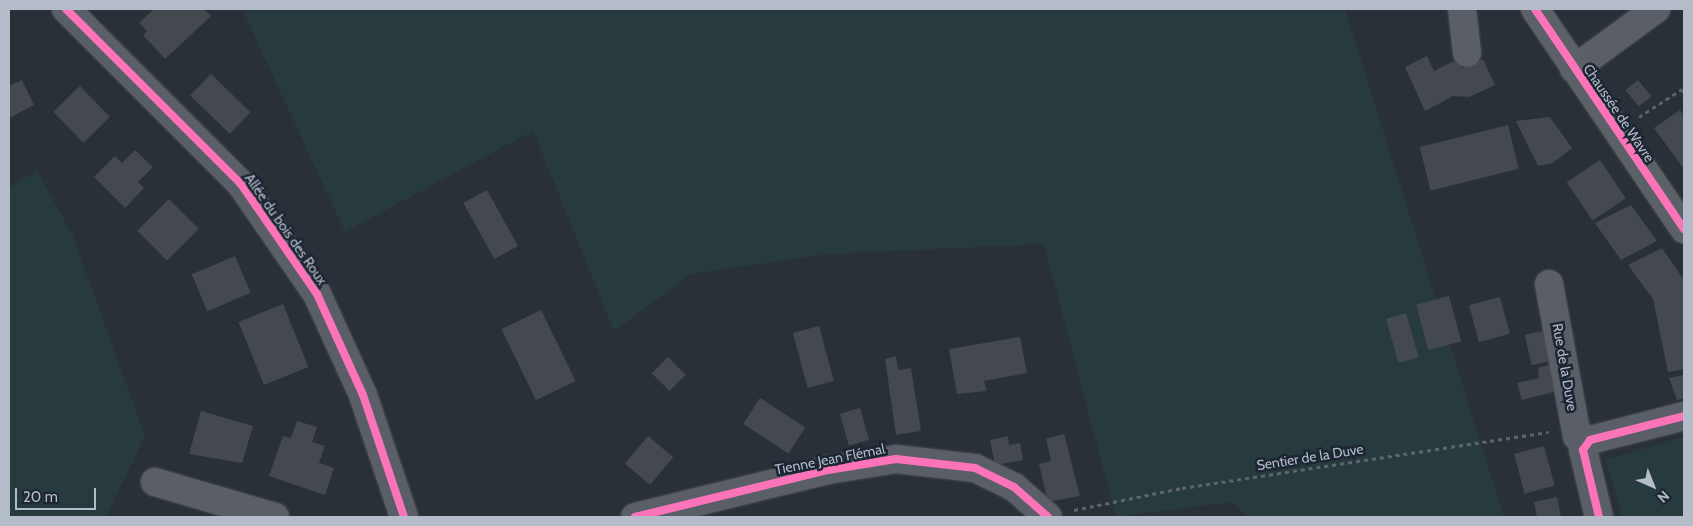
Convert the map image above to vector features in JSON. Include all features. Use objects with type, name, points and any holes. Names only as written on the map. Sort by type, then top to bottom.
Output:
[{"type":"main road","name":"Chaussée de Wavre","points":[[1535,9],[1616,132],[1684,229]]},
{"type":"street","name":"Allée du bois des Roux","points":[[66,9],[241,184],[317,294],[363,395],[404,517]]},
{"type":"street","points":[[1462,9],[1467,53]]},
{"type":"street","points":[[1574,69],[1656,9]]},
{"type":"street","name":"Rue de la Duve","points":[[1549,284],[1584,438],[1583,450],[1599,517]]},
{"type":"street","points":[[1584,438],[1684,416]]},
{"type":"street","name":"Tienne Jean Flémal","points":[[635,517],[828,470],[896,459],[975,468],[1014,488],[1047,517]]},
{"type":"street","points":[[155,482],[275,517]]},
{"type":"path","points":[[1616,132],[1682,88],[1684,92]]},
{"type":"green space","points":[[242,9],[1345,9],[1504,517],[1247,517],[1233,502],[1116,517],[1044,244],[828,254],[691,274],[614,331],[533,131],[345,232]]},
{"type":"green space","points":[[37,170],[73,236],[145,436],[106,517],[9,517],[9,188]]},
{"type":"green space","points":[[1684,436],[1684,517],[1622,517],[1606,460]]},
{"type":"building","points":[[154,9],[204,9],[211,16],[165,59],[143,35],[147,31],[139,23]]},
{"type":"building","points":[[1427,56],[1434,71],[1456,60],[1462,68],[1483,59],[1495,85],[1469,97],[1453,96],[1425,111],[1405,67]]},
{"type":"building","points":[[211,74],[251,112],[230,134],[190,96]]},
{"type":"building","points":[[22,80],[34,105],[9,118],[9,86]]},
{"type":"building","points":[[1638,80],[1651,96],[1639,106],[1626,90]]},
{"type":"building","points":[[80,86],[110,117],[83,143],[53,112]]},
{"type":"building","points":[[1680,110],[1684,116],[1684,169],[1654,128]]},
{"type":"building","points":[[1550,117],[1572,148],[1553,163],[1538,166],[1516,121]]},
{"type":"building","points":[[1508,125],[1519,169],[1431,191],[1420,147]]},
{"type":"building","points":[[135,150],[153,167],[138,182],[144,188],[125,208],[94,177],[115,156],[122,163]]},
{"type":"building","points":[[1600,160],[1626,198],[1593,221],[1567,182]]},
{"type":"building","points":[[487,190],[518,246],[494,259],[463,203]]},
{"type":"building","points":[[169,199],[199,229],[167,261],[137,231]]},
{"type":"building","points":[[1631,205],[1657,241],[1621,260],[1595,223]]},
{"type":"building","points":[[1662,248],[1684,280],[1684,369],[1668,372],[1653,299],[1628,265]]},
{"type":"building","points":[[235,256],[251,293],[207,311],[192,274]]},
{"type":"building","points":[[1449,296],[1461,341],[1428,350],[1416,305]]},
{"type":"building","points":[[1500,297],[1510,334],[1479,342],[1469,305]]},
{"type":"building","points":[[283,304],[308,367],[264,385],[238,322]]},
{"type":"building","points":[[541,310],[576,381],[536,400],[501,329]]},
{"type":"building","points":[[1406,313],[1419,357],[1398,363],[1386,319]]},
{"type":"building","points":[[819,326],[834,381],[808,388],[793,333]]},
{"type":"building","points":[[1551,329],[1558,359],[1532,365],[1525,335]]},
{"type":"building","points":[[1020,337],[1027,373],[984,381],[987,391],[957,394],[949,349]]},
{"type":"building","points":[[896,356],[898,370],[911,368],[921,431],[896,435],[885,359]]},
{"type":"building","points":[[668,357],[686,375],[669,391],[652,373]]},
{"type":"building","points":[[1552,364],[1558,391],[1522,400],[1517,383],[1539,378],[1538,368]]},
{"type":"building","points":[[1684,375],[1684,398],[1677,400],[1669,378]]},
{"type":"building","points":[[760,398],[805,427],[788,453],[743,424]]},
{"type":"building","points":[[860,408],[869,440],[849,446],[840,414]]},
{"type":"building","points":[[201,411],[253,426],[242,463],[189,454]]},
{"type":"building","points":[[297,421],[317,427],[312,442],[325,446],[319,463],[334,468],[325,495],[269,476],[283,436],[291,438]]},
{"type":"building","points":[[1064,434],[1080,496],[1048,502],[1039,464],[1051,461],[1046,439]]},
{"type":"building","points":[[648,436],[673,457],[650,485],[625,464]]},
{"type":"building","points":[[1008,436],[1009,445],[1020,443],[1023,460],[995,465],[990,440]]},
{"type":"building","points":[[1544,446],[1555,486],[1525,494],[1514,454]]},
{"type":"building","points":[[1557,497],[1561,517],[1537,517],[1534,502]]},
{"type":"cycle path","points":[[66,9],[241,184],[317,294],[363,395],[404,517]]},
{"type":"cycle path","points":[[1535,9],[1684,229]]},
{"type":"cycle path","points":[[1599,517],[1583,450],[1590,440],[1684,416]]},
{"type":"cycle path","points":[[635,517],[828,470],[896,459],[975,468],[1014,487],[1048,517]]}]
